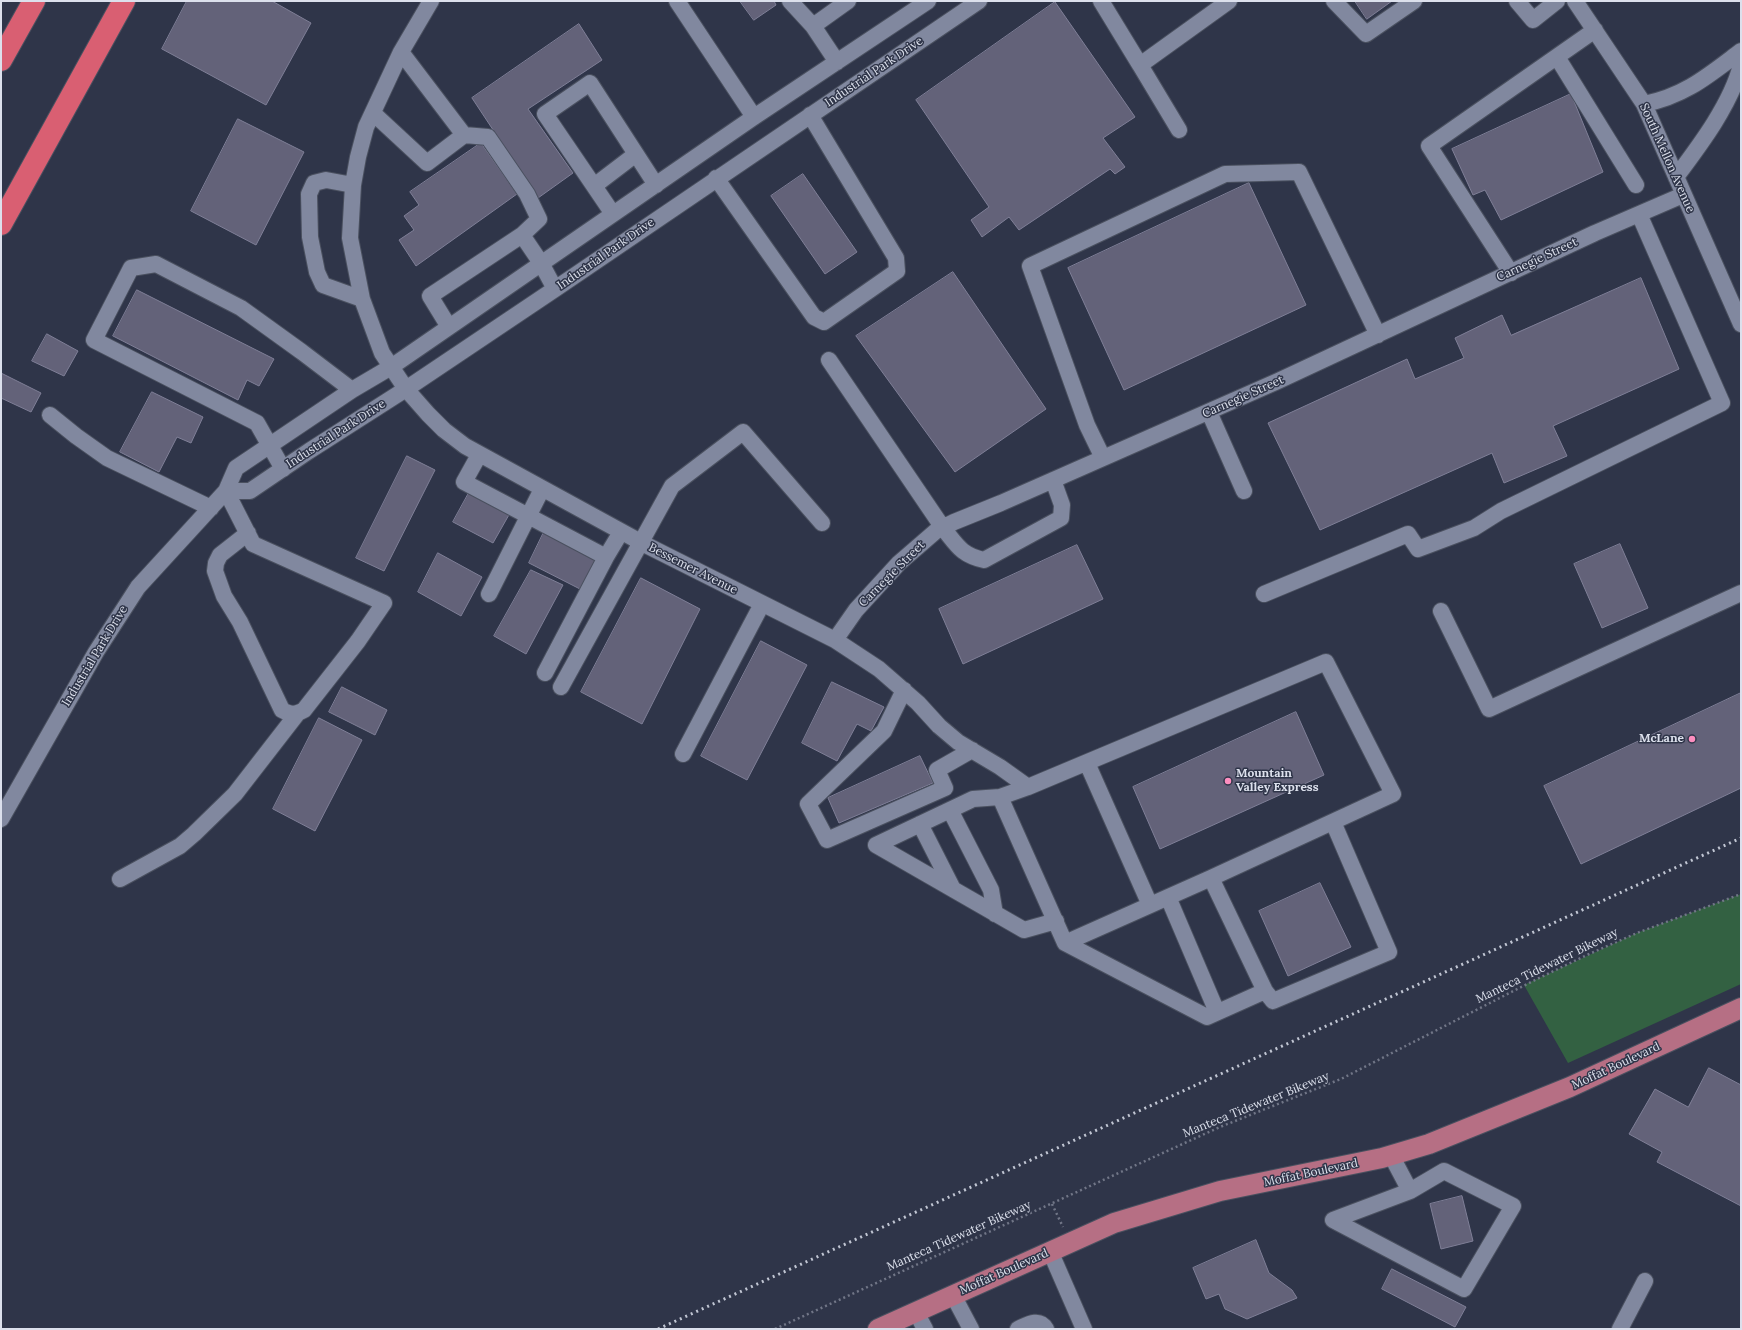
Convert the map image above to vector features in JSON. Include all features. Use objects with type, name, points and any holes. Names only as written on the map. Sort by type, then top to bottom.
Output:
[{"type":"highway","points":[[1,60],[34,1]]},
{"type":"highway","points":[[1,224],[124,1]]},
{"type":"main road","name":"Moffat Boulevard","points":[[878,1329],[920,1320],[953,1295],[1114,1224],[1220,1191],[1391,1155],[1430,1144],[1570,1087],[1741,1008]]},
{"type":"street","name":"Bessemer Avenue","points":[[431,1],[401,52],[366,127],[358,157],[353,185],[350,238],[362,299],[372,330],[382,353],[406,389],[444,430],[479,455],[640,542],[835,640],[879,669],[904,690],[939,726],[958,742],[1028,786]]},
{"type":"street","points":[[677,1],[754,117]]},
{"type":"street","points":[[790,1],[813,26],[837,62]]},
{"type":"street","points":[[813,26],[848,1]]},
{"type":"street","name":"Industrial Park Drive","points":[[1,819],[96,652],[138,587],[226,491],[236,468],[352,390],[391,367],[754,117],[837,62],[907,7],[928,1]]},
{"type":"street","points":[[1101,1],[1179,130]]},
{"type":"street","points":[[1140,65],[1229,1]]},
{"type":"street","points":[[1334,1],[1366,34],[1414,1]]},
{"type":"street","points":[[1518,1],[1534,20],[1557,1]]},
{"type":"street","name":"South Mellon Avenue","points":[[1575,1],[1596,30],[1644,104],[1741,324]]},
{"type":"street","name":"Industrial Park Drive","points":[[226,491],[250,491],[406,389],[810,115],[970,3]]},
{"type":"street","points":[[1511,273],[1429,146],[1596,30]]},
{"type":"street","points":[[1644,104],[1663,100],[1693,86],[1741,51]]},
{"type":"street","points":[[401,52],[464,135]]},
{"type":"street","points":[[1557,57],[1636,185]]},
{"type":"street","points":[[1676,177],[1720,111],[1738,78],[1741,65]]},
{"type":"street","points":[[613,214],[545,114],[590,84],[656,185]]},
{"type":"street","points":[[373,113],[427,163],[464,135],[488,136],[527,194],[539,219],[522,235],[430,296],[449,327]]},
{"type":"street","points":[[716,178],[814,317],[824,322],[897,271],[896,258],[810,115]]},
{"type":"street","points":[[594,186],[636,154]]},
{"type":"street","points":[[1103,458],[1087,425],[1030,266],[1225,174],[1299,172],[1378,335]]},
{"type":"street","points":[[353,185],[326,180],[314,183],[309,194],[310,238],[317,272],[323,285],[362,299]]},
{"type":"street","name":"Carnegie Street","points":[[835,640],[856,610],[899,563],[936,532],[943,528],[1208,412],[1683,195]]},
{"type":"street","points":[[1264,594],[1408,534],[1418,549],[1474,528],[1501,511],[1722,403],[1639,214]]},
{"type":"street","points":[[522,235],[555,289]]},
{"type":"street","points":[[283,469],[257,424],[94,340],[131,268],[156,264],[241,308],[352,390]]},
{"type":"street","points":[[829,360],[943,528],[963,553],[974,558],[984,560],[1061,518],[1062,505],[1054,480]]},
{"type":"street","points":[[1208,412],[1244,491]]},
{"type":"street","points":[[50,415],[107,458],[210,508]]},
{"type":"street","points":[[561,687],[672,486],[743,432],[822,523]]},
{"type":"street","points":[[479,455],[464,482],[606,557]]},
{"type":"street","points":[[490,594],[542,489]]},
{"type":"street","points":[[226,491],[248,533],[253,544],[384,603],[358,641],[304,710],[297,714],[290,715],[282,710],[240,622],[224,596],[215,571],[220,555],[248,533]]},
{"type":"street","points":[[545,673],[606,557],[621,532]]},
{"type":"street","points":[[1441,611],[1489,709],[1741,593]]},
{"type":"street","points":[[683,754],[762,604]]},
{"type":"street","points":[[1056,921],[1024,930],[876,845],[973,799],[1000,798],[1326,662],[1393,794],[1211,878],[1065,943]]},
{"type":"street","points":[[904,690],[884,731],[808,804],[827,840],[945,788],[937,770],[972,750]]},
{"type":"street","points":[[120,879],[180,846],[194,834],[235,794],[297,714]]},
{"type":"street","points":[[1087,763],[1150,905]]},
{"type":"street","points":[[1000,798],[1065,943],[1207,1017],[1265,992]]},
{"type":"street","points":[[950,810],[990,890],[995,914]]},
{"type":"street","points":[[1211,878],[1265,992],[1273,1002],[1389,952],[1333,822]]},
{"type":"street","points":[[920,824],[953,889]]},
{"type":"street","points":[[1168,897],[1217,1012]]},
{"type":"street","points":[[1391,1155],[1410,1191]]},
{"type":"street","points":[[1444,1171],[1513,1206],[1464,1289],[1333,1220],[1410,1191],[1444,1171]]},
{"type":"street","points":[[1050,1251],[1084,1329]]},
{"type":"street","points":[[1620,1329],[1645,1281]]},
{"type":"street","points":[[953,1295],[971,1329]]},
{"type":"street","points":[[1018,1329],[1031,1323],[1039,1322],[1044,1325],[1046,1329]]},
{"type":"path","name":"Manteca Tidewater Bikeway","points":[[775,1329],[1220,1127],[1342,1079],[1528,983],[1587,955],[1637,933],[1741,894]]},
{"type":"path","points":[[1052,1204],[1071,1242]]},
{"type":"green space","points":[[1741,894],[1741,984],[1568,1063],[1524,985],[1637,933]]},
{"type":"building","points":[[187,1],[272,1],[311,23],[266,105],[162,49]]},
{"type":"building","points":[[740,1],[774,1],[776,5],[754,20]]},
{"type":"building","points":[[1355,1],[1392,1],[1367,19]]},
{"type":"building","points":[[1055,2],[1135,117],[1103,138],[1125,167],[1115,174],[1110,169],[1019,230],[1009,217],[982,237],[971,220],[989,207],[916,100]]},
{"type":"building","points":[[579,24],[602,60],[528,109],[573,173],[538,198],[472,98]]},
{"type":"building","points":[[1571,94],[1603,172],[1501,220],[1485,190],[1473,195],[1452,149]]},
{"type":"building","points":[[238,119],[304,152],[256,245],[191,211]]},
{"type":"building","points":[[481,143],[517,194],[416,266],[399,240],[414,230],[404,216],[419,205],[410,192]]},
{"type":"building","points":[[803,174],[857,252],[825,274],[771,196]]},
{"type":"building","points":[[1249,183],[1306,305],[1124,390],[1068,268]]},
{"type":"building","points":[[953,272],[1046,409],[955,472],[856,336]]},
{"type":"building","points":[[1641,278],[1679,369],[1553,426],[1567,456],[1504,483],[1492,453],[1320,530],[1268,423],[1407,359],[1415,379],[1464,358],[1455,338],[1502,315],[1511,335]]},
{"type":"building","points":[[137,290],[274,359],[259,386],[247,380],[238,400],[113,336]]},
{"type":"building","points":[[47,334],[78,351],[64,376],[32,361]]},
{"type":"building","points":[[1,373],[41,393],[31,412],[1,398]]},
{"type":"building","points":[[152,392],[203,417],[191,443],[177,437],[159,472],[120,452]]},
{"type":"building","points":[[407,456],[435,470],[384,571],[356,558]]},
{"type":"building","points":[[470,491],[510,513],[493,543],[453,522]]},
{"type":"building","points":[[544,532],[596,559],[580,589],[529,563]]},
{"type":"building","points":[[1620,544],[1648,608],[1602,628],[1574,564]]},
{"type":"building","points":[[1077,545],[1103,599],[963,664],[939,609]]},
{"type":"building","points":[[438,553],[482,577],[461,616],[418,592]]},
{"type":"building","points":[[531,570],[563,585],[526,654],[494,636]]},
{"type":"building","points":[[641,578],[700,609],[642,724],[581,692]]},
{"type":"building","points":[[761,641],[807,665],[747,780],[701,756]]},
{"type":"building","points":[[832,682],[884,707],[871,731],[857,724],[837,761],[802,743]]},
{"type":"building","points":[[342,687],[387,710],[375,735],[329,712]]},
{"type":"building","name":"McLane","points":[[1741,693],[1741,788],[1581,864],[1544,786]]},
{"type":"building","name":"Mountain Valley Express","points":[[1296,712],[1324,775],[1160,849],[1133,787]]},
{"type":"building","points":[[319,718],[362,740],[315,831],[273,809]]},
{"type":"building","points":[[920,756],[933,783],[839,823],[828,798]]},
{"type":"building","points":[[1320,883],[1351,947],[1288,976],[1259,911]]},
{"type":"building","points":[[1709,1068],[1741,1085],[1741,1206],[1657,1162],[1662,1152],[1629,1134],[1655,1089],[1688,1107]]},
{"type":"building","points":[[1462,1196],[1473,1241],[1441,1249],[1430,1204]]},
{"type":"building","points":[[1256,1240],[1269,1273],[1292,1290],[1297,1298],[1247,1319],[1225,1309],[1219,1294],[1206,1299],[1193,1268]]},
{"type":"building","points":[[1392,1269],[1466,1307],[1455,1327],[1382,1289]]},
{"type":"railway","points":[[658,1329],[1741,838]]},
{"type":"place","name":"McLane","points":[[1692,739]]},
{"type":"place","name":"Mountain Valley Express","points":[[1228,781]]}]
